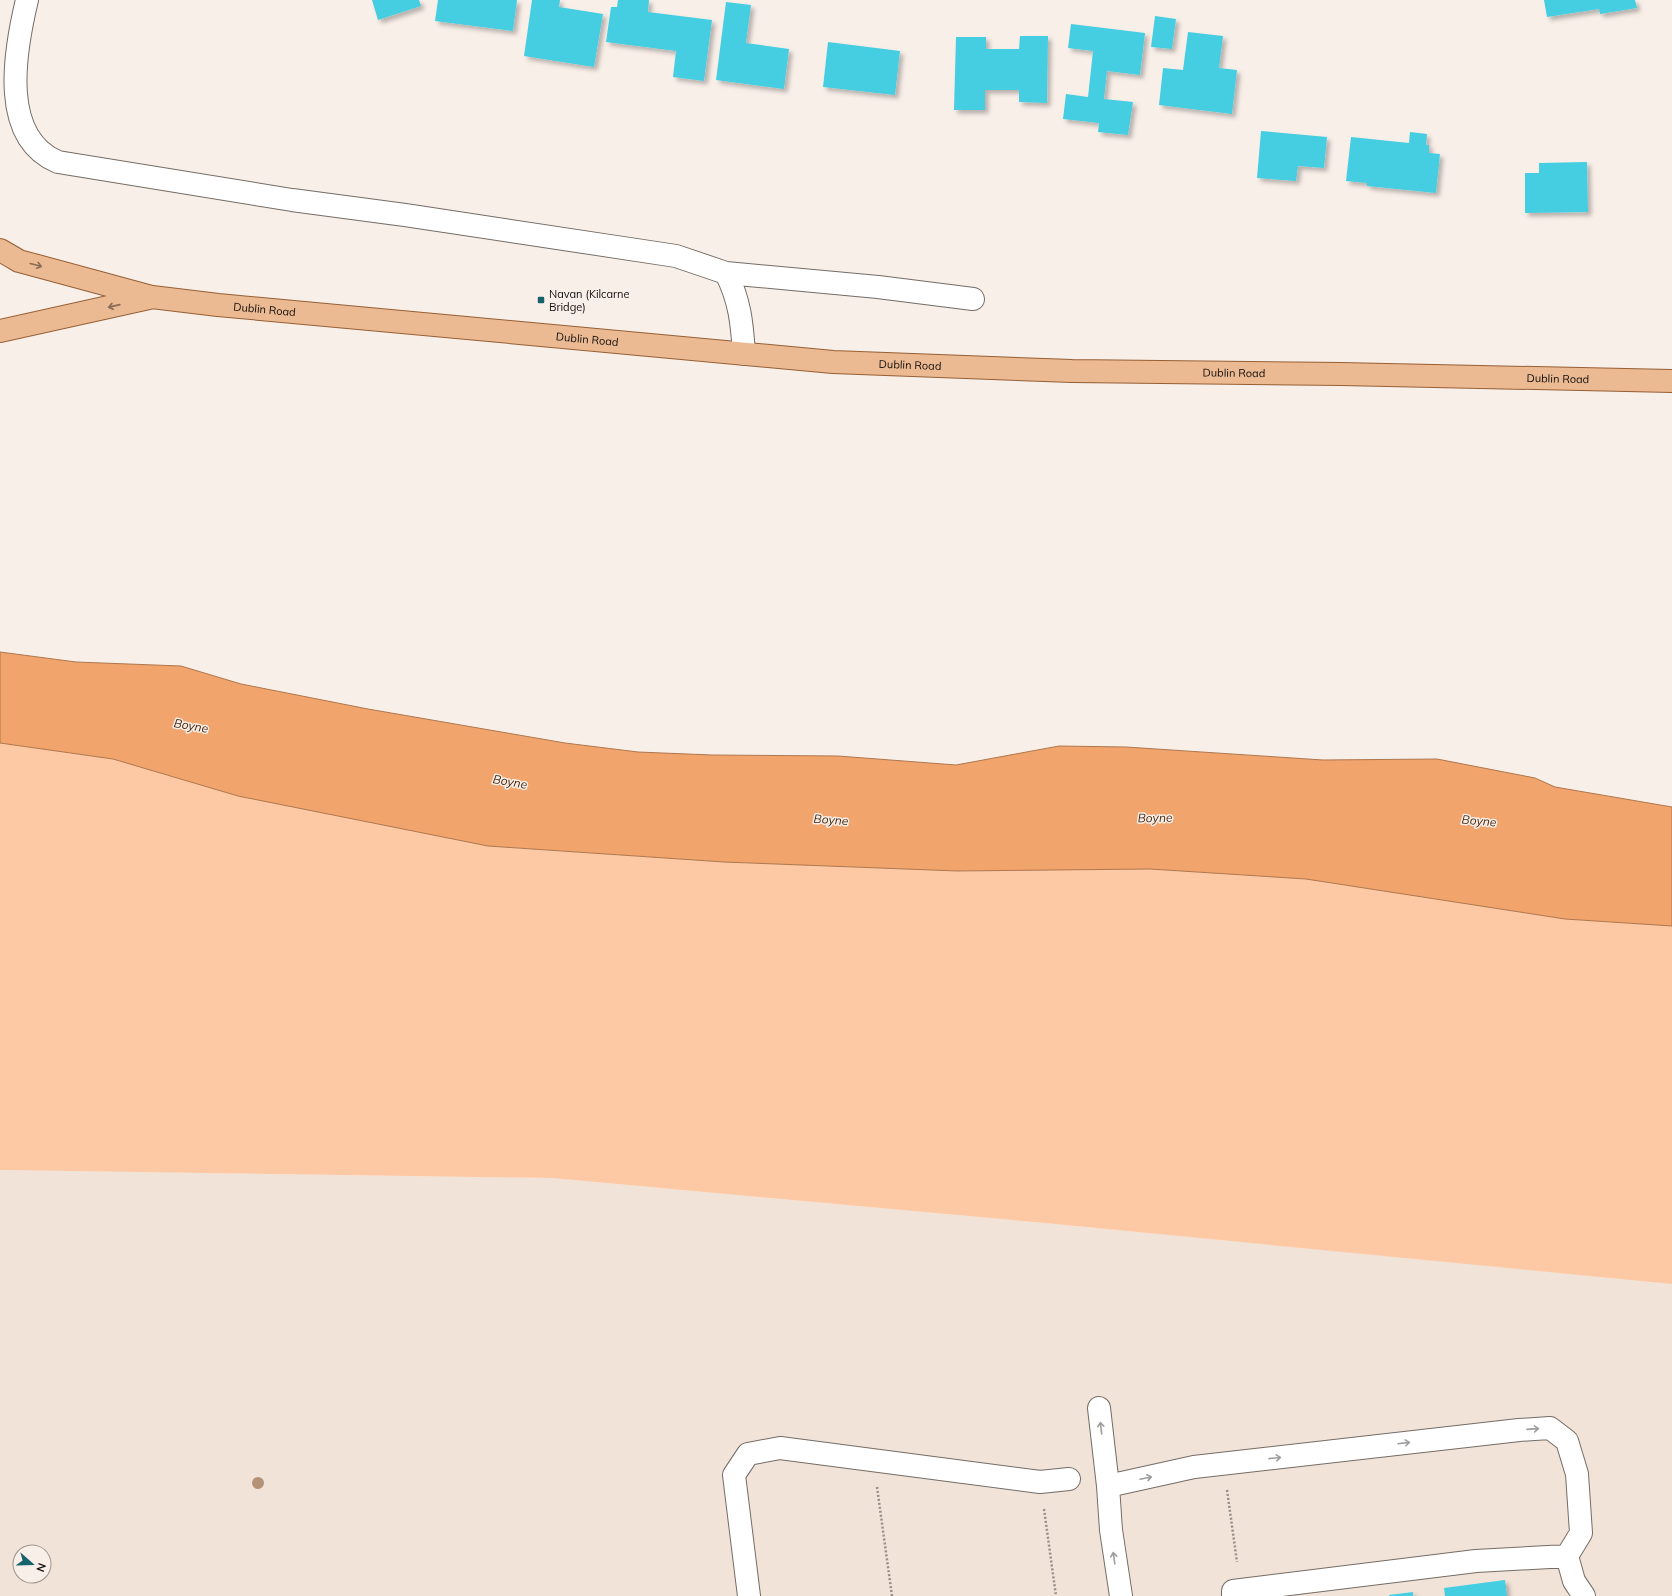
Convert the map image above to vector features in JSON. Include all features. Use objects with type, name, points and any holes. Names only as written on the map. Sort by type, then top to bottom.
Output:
[{"type":"main road","points":[[0,250],[19,261],[152,297]]},
{"type":"main road","points":[[0,331],[152,297]]},
{"type":"main road","name":"Dublin Road","points":[[152,297],[226,306],[833,362],[1072,371],[1341,374],[1672,381]]},
{"type":"street","points":[[26,0],[12,63],[10,93],[14,120],[20,135],[29,148],[47,159],[69,164],[292,200],[405,215],[676,256],[726,273],[878,287],[973,299]]},
{"type":"street","points":[[726,273],[735,292],[741,316],[744,354]]},
{"type":"street","points":[[1099,1408],[1108,1486],[1111,1530],[1121,1596]]},
{"type":"street","points":[[1108,1486],[1194,1468],[1224,1464],[1519,1430],[1550,1428],[1567,1441],[1577,1474],[1581,1533],[1567,1556],[1574,1581],[1584,1596]]},
{"type":"street","points":[[749,1596],[734,1475],[748,1454],[780,1448],[1040,1482],[1069,1479]]},
{"type":"street","points":[[1237,1593],[1476,1561],[1567,1556]]},
{"type":"path","points":[[874,1461],[892,1596]]},
{"type":"path","points":[[1224,1464],[1237,1593]]},
{"type":"path","points":[[1040,1482],[1056,1596]]},
{"type":"shaded area","points":[[0,743],[113,759],[238,796],[488,846],[724,862],[957,871],[1150,869],[1306,879],[1565,919],[1672,926],[1672,1284],[1055,1224],[552,1178],[0,1170]]},
{"type":"shaded area","points":[[0,1170],[552,1178],[1672,1283],[1672,1596],[0,1596]]},
{"type":"water","name":"Boyne","points":[[0,652],[76,662],[181,666],[241,684],[368,709],[565,743],[638,752],[712,755],[838,756],[956,765],[1059,746],[1126,747],[1323,760],[1437,759],[1535,778],[1555,787],[1672,807],[1672,926],[1565,919],[1306,879],[1150,869],[957,871],[724,862],[488,846],[238,796],[113,759],[0,743]]},
{"type":"building","points":[[372,0],[419,0],[421,6],[378,20]]},
{"type":"building","points":[[438,0],[517,0],[513,31],[435,21]]},
{"type":"building","points":[[532,0],[560,0],[559,7],[603,14],[594,67],[524,56]]},
{"type":"building","points":[[618,0],[649,0],[648,12],[712,20],[704,81],[673,77],[676,51],[606,42],[611,7],[617,7]]},
{"type":"building","points":[[1544,0],[1635,0],[1637,8],[1600,14],[1599,9],[1547,17]]},
{"type":"building","points":[[726,2],[751,5],[746,43],[789,49],[784,89],[716,80]]},
{"type":"building","points":[[1155,16],[1176,19],[1172,49],[1151,47]]},
{"type":"building","points":[[1071,24],[1145,33],[1140,75],[1107,71],[1104,99],[1133,102],[1128,135],[1098,132],[1099,123],[1063,119],[1066,94],[1088,97],[1093,51],[1068,48]]},
{"type":"building","points":[[1188,32],[1223,36],[1219,68],[1237,70],[1232,114],[1159,105],[1163,68],[1183,70]]},
{"type":"building","points":[[1020,36],[1048,36],[1047,103],[1019,102],[1019,90],[985,90],[985,110],[954,110],[956,37],[986,37],[986,49],[1019,49]]},
{"type":"building","points":[[828,42],[900,51],[895,95],[823,87]]},
{"type":"building","points":[[1261,131],[1327,137],[1324,168],[1298,166],[1296,181],[1257,178]]},
{"type":"building","points":[[1410,132],[1427,134],[1426,145],[1429,145],[1429,153],[1440,154],[1436,193],[1367,186],[1367,183],[1346,181],[1351,137],[1409,143]]},
{"type":"building","points":[[1587,162],[1588,212],[1525,213],[1525,173],[1539,173],[1539,163]]},
{"type":"building","points":[[1505,1580],[1507,1596],[1445,1596],[1444,1588]]},
{"type":"building","points":[[1413,1592],[1413,1596],[1389,1596],[1389,1595]]},
{"type":"place","name":"Navan (Kilcarne Bridge)","points":[[541,300]]}]
